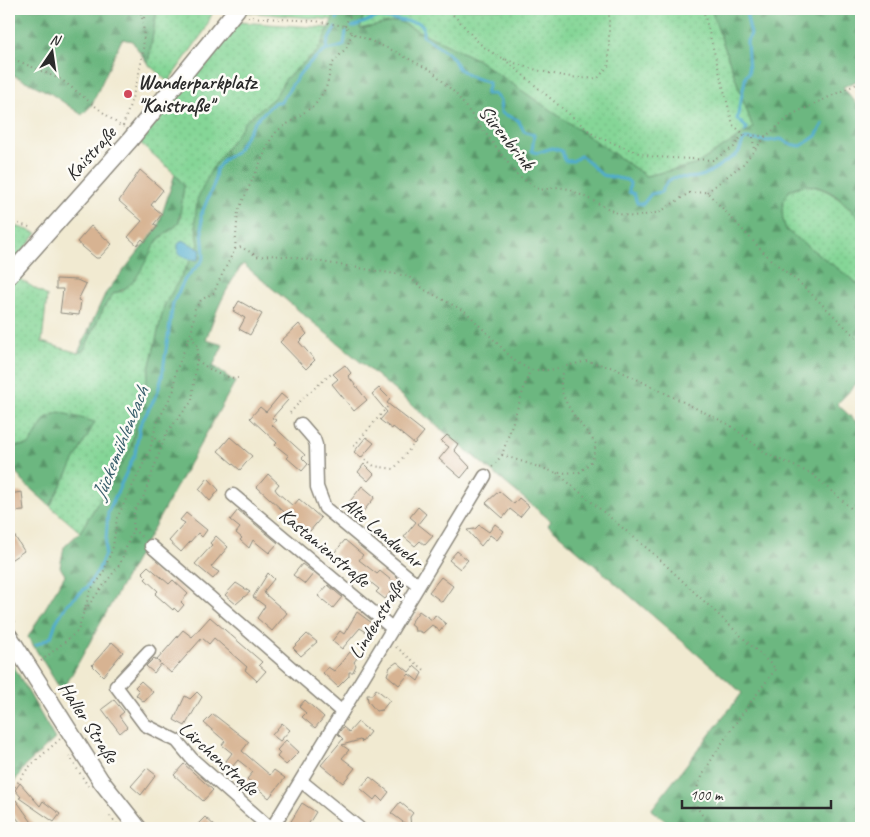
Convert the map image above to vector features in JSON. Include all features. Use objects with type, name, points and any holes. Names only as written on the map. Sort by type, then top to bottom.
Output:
[{"type":"street","name":"Kaistraße","points":[[9,276],[130,140],[235,12]]},
{"type":"street","name":"Alte Landwehr","points":[[301,424],[314,439],[316,445],[317,486],[326,508],[418,585]]},
{"type":"street","name":"Lindenstraße","points":[[271,828],[485,476]]},
{"type":"street","name":"Kastanienstraße","points":[[233,495],[389,634]]},
{"type":"street","points":[[150,546],[342,712]]},
{"type":"street","name":"Haller Straße","points":[[9,636],[102,781],[138,828]]},
{"type":"street","name":"Lärchenstraße","points":[[149,651],[116,686],[145,725],[177,741],[192,759],[271,828]]},
{"type":"street","points":[[301,781],[359,828]]},
{"type":"path","points":[[140,9],[143,20]]},
{"type":"path","points":[[9,57],[62,80],[123,128],[142,58],[143,20],[146,9]]},
{"type":"path","points":[[235,12],[344,26],[349,17],[362,9]]},
{"type":"path","points":[[445,9],[456,15],[468,33],[485,48],[504,59],[595,136],[641,154],[655,157],[713,160],[734,147],[745,135]]},
{"type":"path","points":[[504,59],[562,76],[585,79],[598,78],[609,65],[609,9]]},
{"type":"path","points":[[703,9],[729,117],[739,132],[753,137],[766,136]]},
{"type":"path","name":"Sürenbrink","points":[[344,26],[352,33],[394,51],[432,71],[445,81],[516,174],[532,187],[545,191],[558,187],[569,189],[620,214],[634,217],[660,212],[689,193],[707,192]]},
{"type":"path","points":[[40,662],[78,631],[91,589],[102,576],[113,547],[117,518],[154,437],[156,426],[174,390],[175,374],[192,330],[196,309],[201,300],[215,292],[235,249],[238,211],[271,139],[277,131],[315,105],[328,82],[332,64],[347,47],[352,33]]},
{"type":"path","points":[[861,82],[793,114],[766,136],[743,164],[707,192],[770,260],[802,285],[861,342]]},
{"type":"path","points":[[753,137],[754,152]]},
{"type":"path","points":[[9,221],[47,233]]},
{"type":"path","points":[[235,249],[241,247],[259,257],[269,255],[291,257],[408,276],[425,290],[466,312],[516,362],[530,370],[557,368],[587,361],[614,368],[730,425],[767,454],[812,474],[861,516]]},
{"type":"path","points":[[84,611],[120,564],[133,529],[134,511],[143,498],[167,432],[192,401],[198,347],[193,339],[192,330]]},
{"type":"path","points":[[197,360],[214,373],[227,378],[238,378]]},
{"type":"path","points":[[502,455],[557,472],[580,472],[586,469],[592,461],[596,444],[564,399],[560,385],[561,374],[568,366]]},
{"type":"path","points":[[557,368],[561,374]]},
{"type":"path","points":[[485,476],[502,455],[530,370]]},
{"type":"path","points":[[290,413],[304,397],[331,374]]},
{"type":"path","points":[[354,446],[389,406]]},
{"type":"path","points":[[154,437],[163,444]]},
{"type":"path","points":[[365,459],[374,466],[394,469],[412,446]]},
{"type":"path","points":[[557,472],[655,556],[776,670],[726,738],[697,787],[695,797],[697,806],[714,828]]},
{"type":"path","points":[[133,529],[150,546]]},
{"type":"path","points":[[389,634],[428,672]]},
{"type":"path","points":[[9,795],[28,768],[70,732]]},
{"type":"green space","points":[[9,9],[157,9],[148,64],[132,41],[122,39],[91,106],[82,115],[50,93],[9,73]]},
{"type":"green space","points":[[157,9],[214,9],[205,30],[168,82],[148,64]]},
{"type":"green space","points":[[245,9],[337,9],[334,20],[244,12]]},
{"type":"green space","points":[[337,9],[365,9],[360,29],[398,21],[476,59],[646,176],[695,165],[753,128],[711,9],[861,9],[861,79],[843,87],[861,109],[861,220],[830,192],[807,185],[790,191],[785,197],[782,206],[786,230],[861,286],[861,379],[837,404],[861,426],[861,828],[675,828],[651,810],[742,693],[548,525],[551,521],[243,264],[222,300],[206,340],[223,345],[213,366],[235,382],[62,692],[28,637],[65,575],[60,567],[64,547],[80,532],[130,450],[164,306],[199,245],[195,221],[197,200],[211,170],[246,121],[275,97],[286,78],[318,51]]},
{"type":"green space","points":[[365,9],[711,9],[753,128],[695,165],[646,176],[476,59],[398,21],[360,29]]},
{"type":"green space","points":[[237,22],[329,28],[318,51],[286,78],[275,97],[246,121],[195,221],[199,245],[164,306],[130,450],[80,532],[50,506],[94,423],[59,412],[46,418],[29,446],[15,446],[9,436],[9,284],[15,276],[47,296],[42,342],[78,353],[84,350],[104,307],[114,293],[123,291],[158,240],[176,226],[181,217],[180,205],[184,186],[175,174],[137,140]]},
{"type":"green space","points":[[175,174],[184,186],[179,222],[158,240],[136,278],[123,289],[114,293],[104,307],[84,350],[78,353],[105,294],[158,227]]},
{"type":"green space","points":[[806,185],[830,193],[861,220],[861,286],[786,230],[782,214],[783,201],[790,191]]},
{"type":"green space","points":[[9,224],[37,233],[9,268]]},
{"type":"green space","points":[[59,412],[95,422],[50,506],[19,477],[11,461],[9,436],[15,446],[29,445],[46,418]]},
{"type":"green space","points":[[9,658],[55,739],[25,766],[9,790]]},
{"type":"water","points":[[183,240],[201,250],[198,260],[188,259],[178,253],[178,244]]},
{"type":"building","points":[[140,170],[163,190],[151,205],[162,214],[154,224],[158,226],[145,242],[142,239],[137,245],[128,237],[142,221],[119,201]]},
{"type":"building","points":[[91,226],[112,244],[99,258],[96,258],[77,242]]},
{"type":"building","points":[[56,279],[77,280],[86,284],[78,300],[81,301],[79,315],[60,313],[63,289],[56,289]]},
{"type":"building","points":[[239,301],[262,314],[250,335],[239,329],[245,318],[233,311]]},
{"type":"building","points":[[299,324],[307,334],[299,342],[315,360],[306,369],[280,342]]},
{"type":"building","points":[[345,365],[351,373],[348,376],[367,400],[354,411],[332,384],[338,379],[333,374]]},
{"type":"building","points":[[379,388],[390,399],[387,403],[424,432],[414,444],[393,427],[392,429],[380,420],[387,412],[372,394]]},
{"type":"building","points":[[281,394],[288,400],[272,418],[276,420],[272,425],[305,455],[302,458],[308,464],[302,471],[287,458],[289,456],[275,445],[277,443],[250,418],[260,407],[266,412]]},
{"type":"building","points":[[447,435],[458,444],[454,450],[470,467],[461,478],[439,459],[449,447],[441,441]]},
{"type":"building","points":[[230,437],[252,456],[240,470],[218,451]]},
{"type":"building","points":[[366,437],[374,443],[361,458],[354,452]]},
{"type":"building","points":[[364,464],[374,474],[368,481],[358,472]]},
{"type":"building","points":[[268,474],[279,484],[275,489],[277,492],[293,506],[299,499],[321,518],[310,531],[293,520],[257,487]]},
{"type":"building","points":[[208,478],[219,490],[210,501],[199,489]]},
{"type":"building","points":[[362,486],[375,497],[357,519],[344,509]]},
{"type":"building","points":[[499,491],[514,504],[519,498],[529,506],[520,517],[510,509],[503,518],[486,503]]},
{"type":"building","points":[[22,492],[24,511],[9,512],[9,494]]},
{"type":"building","points":[[418,507],[426,514],[418,524],[433,536],[425,545],[420,541],[415,546],[404,537],[416,522],[410,517]]},
{"type":"building","points":[[238,510],[278,543],[269,553],[253,540],[249,548],[240,540],[242,538],[236,533],[240,528],[230,520]]},
{"type":"building","points":[[186,513],[207,530],[202,537],[198,533],[181,552],[169,541],[185,523],[180,520]]},
{"type":"building","points":[[495,524],[504,531],[497,540],[490,535],[481,546],[467,530],[475,529],[479,525],[489,532]]},
{"type":"building","points":[[9,527],[24,551],[9,561]]},
{"type":"building","points":[[216,536],[228,547],[211,567],[219,572],[213,579],[195,564],[212,545],[210,543]]},
{"type":"building","points":[[345,540],[363,555],[359,560],[377,574],[380,571],[397,585],[385,599],[376,592],[379,589],[334,553]]},
{"type":"building","points":[[457,551],[468,560],[460,569],[449,560]]},
{"type":"building","points":[[302,564],[314,573],[305,584],[293,575]]},
{"type":"building","points":[[148,566],[169,584],[173,580],[188,594],[181,602],[184,605],[178,612],[174,608],[173,610],[155,594],[158,591],[145,579],[147,577],[142,572]]},
{"type":"building","points":[[268,573],[274,579],[264,591],[265,594],[287,613],[272,631],[257,618],[265,606],[253,597]]},
{"type":"building","points":[[441,577],[453,586],[442,602],[429,592]]},
{"type":"building","points":[[236,583],[250,592],[236,604],[225,595]]},
{"type":"building","points":[[328,585],[342,597],[333,608],[318,596]]},
{"type":"building","points":[[419,611],[432,620],[435,615],[446,624],[440,631],[432,625],[423,633],[415,631],[414,627],[410,624]]},
{"type":"building","points":[[357,612],[376,626],[371,635],[360,628],[342,649],[332,641],[340,631],[344,634]]},
{"type":"building","points":[[210,617],[262,662],[259,665],[266,671],[257,681],[245,670],[247,667],[214,638],[209,644],[202,638],[171,673],[161,664],[154,673],[146,666],[154,658],[160,663],[157,660],[183,630],[192,637]]},
{"type":"building","points":[[307,634],[317,642],[301,656],[293,648]]},
{"type":"building","points":[[112,642],[123,652],[103,676],[92,665]]},
{"type":"building","points":[[350,652],[357,658],[354,662],[356,665],[353,672],[349,672],[349,676],[338,687],[323,673],[328,667],[334,671]]},
{"type":"building","points":[[397,662],[409,672],[414,666],[422,673],[418,681],[409,674],[399,685],[387,675],[390,667]]},
{"type":"building","points":[[141,681],[153,692],[144,702],[136,695],[139,691],[135,687]]},
{"type":"building","points":[[376,689],[390,700],[382,710],[376,711],[368,701],[367,695],[372,695]]},
{"type":"building","points":[[197,692],[202,697],[185,726],[174,720],[185,696],[190,699]]},
{"type":"building","points":[[114,700],[124,712],[119,716],[127,727],[120,733],[102,709]]},
{"type":"building","points":[[305,700],[324,717],[315,728],[302,717],[306,713],[299,707]]},
{"type":"building","points":[[213,714],[249,742],[242,751],[270,775],[274,770],[285,778],[269,798],[247,779],[253,772],[238,760],[232,767],[226,761],[232,753],[222,745],[225,741],[204,723]]},
{"type":"building","points":[[358,722],[370,732],[362,742],[360,740],[342,745],[349,750],[342,758],[355,768],[343,783],[321,765],[343,739],[338,734],[343,727],[349,732]]},
{"type":"building","points":[[282,723],[290,730],[280,741],[272,735]]},
{"type":"building","points":[[286,740],[299,752],[286,765],[277,757],[280,753],[277,750]]},
{"type":"building","points":[[184,764],[213,790],[203,801],[174,775]]},
{"type":"building","points":[[147,768],[156,775],[141,795],[131,786]]},
{"type":"building","points":[[370,777],[389,792],[382,801],[377,796],[374,800],[360,788]]},
{"type":"building","points":[[20,783],[40,806],[43,801],[60,814],[54,822],[19,798],[21,797],[15,790]]},
{"type":"building","points":[[16,800],[36,828],[25,828],[9,809]]},
{"type":"building","points":[[400,802],[413,813],[410,817],[411,828],[391,813]]},
{"type":"building","points":[[302,803],[316,812],[306,828],[295,828],[290,823]]},
{"type":"building","points":[[205,817],[217,828],[194,828]]},
{"type":"waterway","points":[[337,19],[340,9]]},
{"type":"waterway","name":"Jückemühlenbach","points":[[745,9],[751,34],[747,41],[749,73],[746,75],[737,119],[747,128],[745,131]]},
{"type":"waterway","name":"Jückemühlenbach","points":[[352,27],[378,17],[419,23],[423,26],[423,36],[453,58],[458,68],[469,76],[489,83],[486,94],[494,94],[500,100],[501,113],[518,120],[524,131],[534,135],[532,151],[537,153],[552,148],[562,151],[565,161],[573,161],[580,156],[583,157],[602,175],[627,180],[630,183],[629,192],[634,194],[637,203],[643,204],[651,194],[661,192],[670,180],[706,174],[738,153],[745,139],[769,141],[781,139],[789,144],[801,146],[816,136],[823,124]]},
{"type":"waterway","points":[[326,50],[328,41],[335,28]]},
{"type":"waterway","name":"Jückemühlenbach","points":[[36,645],[51,637],[56,622],[67,604],[87,587],[98,570],[105,554],[108,512],[135,454],[140,425],[157,394],[162,377],[173,303],[185,279],[202,261],[204,256],[201,215],[214,184],[216,170],[223,160],[236,152],[255,121],[275,102],[281,102],[300,74],[317,56],[325,51],[344,45],[346,32]]},
{"type":"place","name":"Wanderparkplatz \"Kaistraße\"","points":[[128,94]]}]
